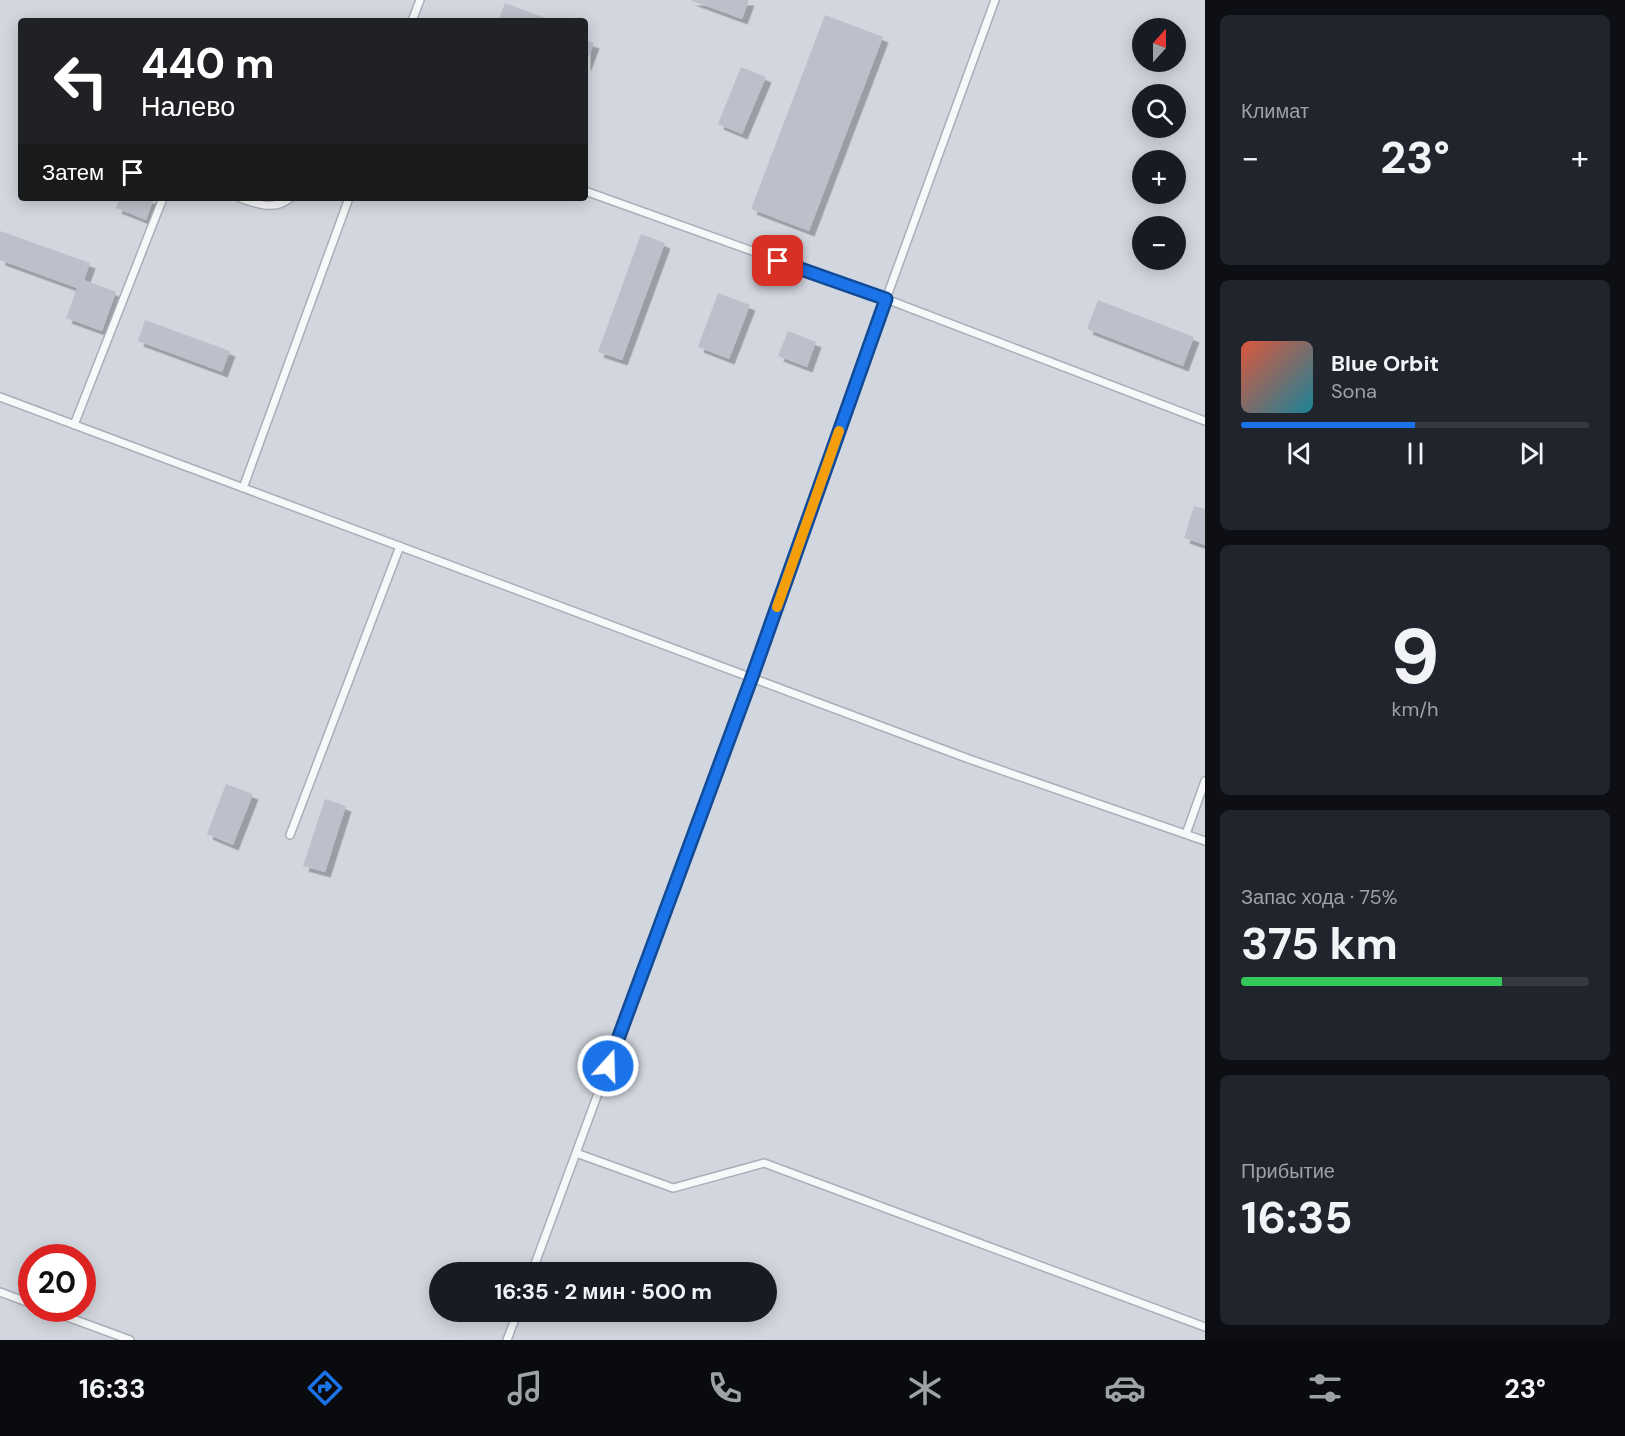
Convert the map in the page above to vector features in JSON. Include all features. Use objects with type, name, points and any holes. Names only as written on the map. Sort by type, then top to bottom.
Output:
[{"type":"lane","points":[[413,18],[420,0]]},
{"type":"lane","points":[[536,1262],[752,677],[995,0]]},
{"type":"lane","points":[[588,192],[886,299],[1205,421]]},
{"type":"lane","points":[[74,425],[162,201]]},
{"type":"lane","points":[[248,201],[273,206],[286,201]]},
{"type":"lane","points":[[243,488],[348,201]]},
{"type":"lane","points":[[0,397],[969,759],[1205,841]]},
{"type":"lane","points":[[290,835],[400,546]]},
{"type":"lane","points":[[1186,834],[1205,781]]},
{"type":"lane","points":[[576,1153],[673,1188],[764,1163],[1205,1327]]},
{"type":"lane","points":[[0,1292],[18,1299]]},
{"type":"lane","points":[[81,1322],[130,1340]]},
{"type":"lane","points":[[507,1340],[514,1322]]},
{"type":"shaded area","points":[[0,0],[1205,0],[1205,1340],[0,1340]]},
{"type":"building","points":[[690,0],[749,0],[742,19]]},
{"type":"building","points":[[505,3],[545,18],[499,18]]},
{"type":"building","points":[[825,15],[883,37],[809,231],[751,209]]},
{"type":"building","points":[[588,41],[594,43],[588,59]]},
{"type":"building","points":[[741,67],[766,77],[742,134],[718,124]]},
{"type":"building","points":[[119,201],[153,201],[146,220],[116,208]]},
{"type":"building","points":[[0,231],[90,263],[84,280],[116,292],[102,331],[66,318],[77,288],[0,260]]},
{"type":"building","points":[[641,234],[665,243],[622,360],[598,352]]},
{"type":"building","points":[[718,293],[750,305],[729,359],[698,347]]},
{"type":"building","points":[[1098,300],[1194,337],[1183,366],[1087,329]]},
{"type":"building","points":[[145,320],[230,351],[222,372],[138,341]]},
{"type":"building","points":[[788,331],[816,342],[807,367],[778,356]]},
{"type":"building","points":[[1194,506],[1205,509],[1205,545],[1184,538]]},
{"type":"building","points":[[226,784],[253,794],[233,845],[207,834]]},
{"type":"building","points":[[325,799],[346,806],[325,872],[303,866]]},
{"type":"slow traffic","points":[[777,607],[839,431]]},
{"type":"route","points":[[608,1066],[752,677],[886,299],[778,261]]}]
